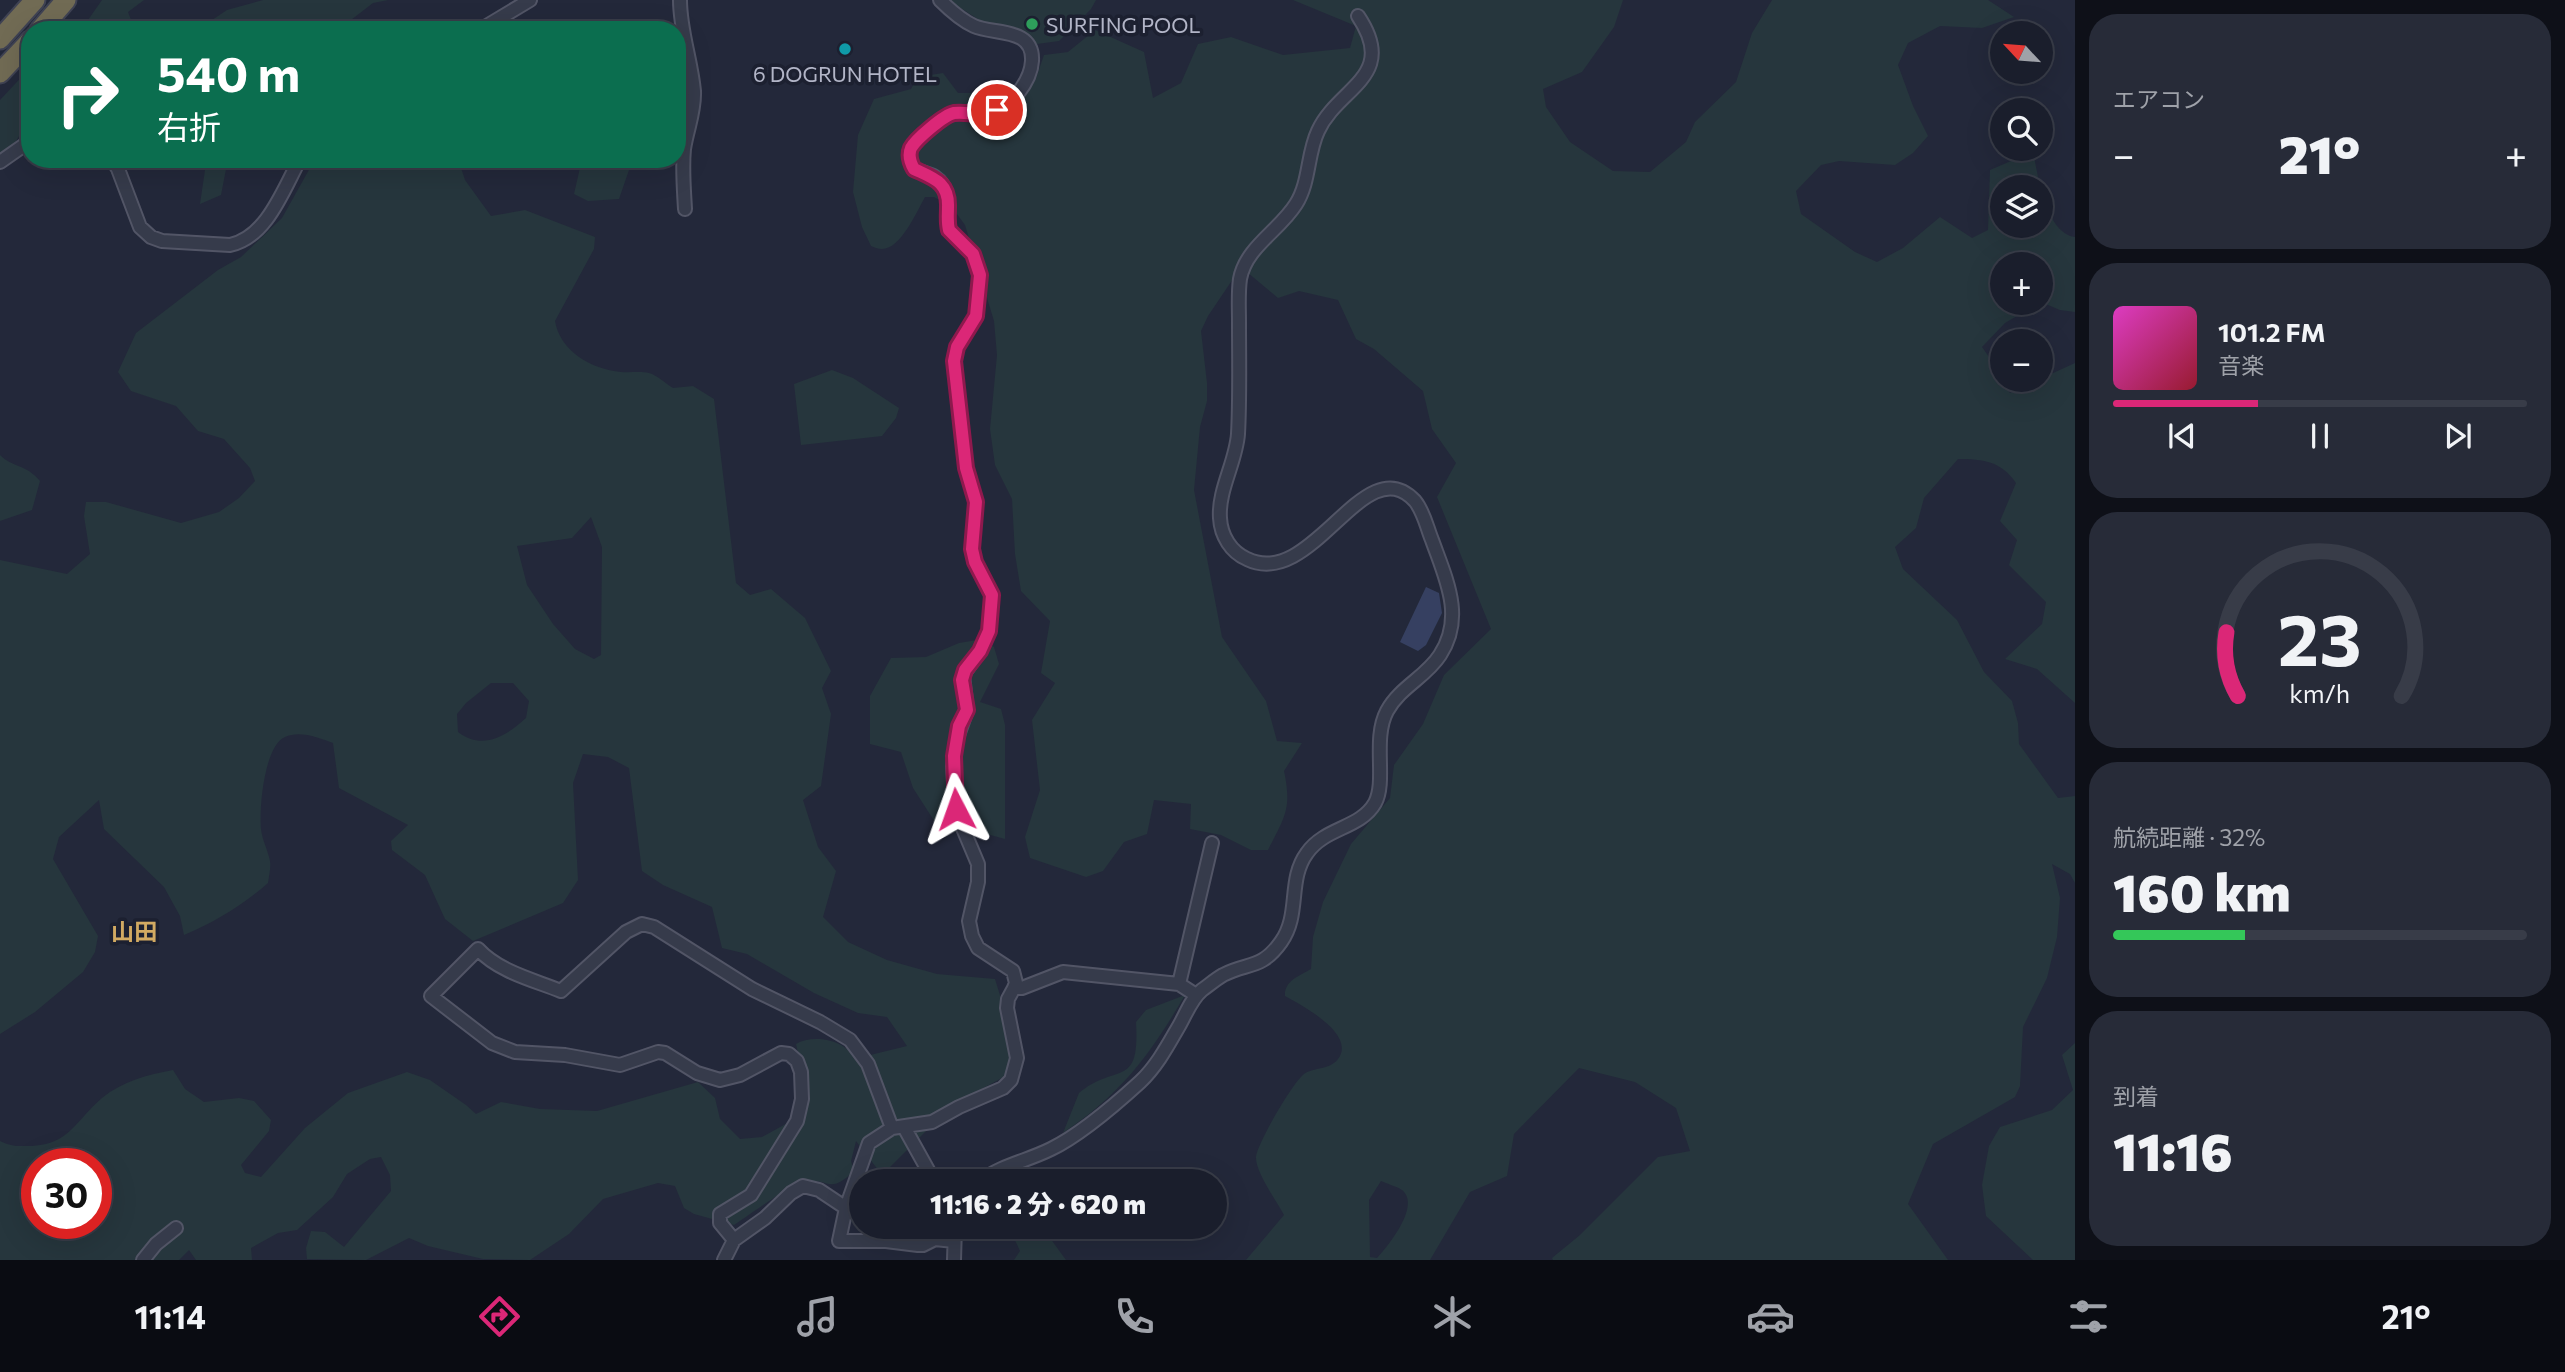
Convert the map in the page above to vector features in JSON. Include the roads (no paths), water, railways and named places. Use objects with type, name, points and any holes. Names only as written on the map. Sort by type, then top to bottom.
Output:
[{"type":"highway","points":[[0,39],[36,0]]},
{"type":"highway","points":[[48,21],[66,0]]},
{"type":"highway","points":[[0,73],[21,51]]},
{"type":"street","points":[[495,21],[530,0]]},
{"type":"street","points":[[680,0],[680,21]]},
{"type":"street","points":[[940,0],[972,25],[1013,33],[1022,38],[1030,48],[1032,61],[1025,83],[1003,106],[993,113],[947,115],[915,143],[909,157],[914,169],[937,179],[944,188],[948,199],[949,230],[973,254],[980,275],[976,316],[957,347],[954,361],[966,468],[976,502],[972,549],[978,568],[991,589],[991,618],[984,644],[963,675],[967,710],[956,741],[954,788],[959,820],[978,864],[978,882],[969,921],[972,936],[978,948],[1013,971],[1016,983],[1008,999],[1007,1008],[1017,1058],[1011,1080],[1003,1088],[932,1122],[898,1127],[869,1143],[846,1208],[839,1241],[887,1241],[918,1245],[935,1239],[954,1241],[954,1260]]},
{"type":"street","points":[[999,1169],[1051,1149],[1069,1139],[1142,1080],[1157,1063],[1196,995],[1223,975],[1259,963],[1279,945],[1293,920],[1296,876],[1307,851],[1319,840],[1356,821],[1373,807],[1379,794],[1380,736],[1387,711],[1394,700],[1423,676],[1439,658],[1452,628],[1451,593],[1422,511],[1406,494],[1392,489],[1372,492],[1297,555],[1273,564],[1254,562],[1237,554],[1226,540],[1220,518],[1238,436],[1240,277],[1253,252],[1277,229],[1299,199],[1308,173],[1313,143],[1330,111],[1354,90],[1369,65],[1370,39],[1358,16]]},
{"type":"street","points":[[686,44],[694,93],[692,120],[686,142]]},
{"type":"street","points":[[0,162],[21,147]]},
{"type":"street","points":[[117,168],[140,227],[151,237],[162,241],[230,245],[240,243],[258,231],[295,168]]},
{"type":"street","points":[[684,168],[685,209]]},
{"type":"street","points":[[1179,984],[1212,843]]},
{"type":"street","points":[[734,1240],[720,1223],[720,1214],[751,1195],[797,1121],[802,1100],[801,1072],[797,1061],[789,1054],[775,1055],[740,1075],[720,1080],[697,1073],[665,1052],[620,1065],[565,1055],[515,1052],[492,1043],[431,996],[478,949],[488,960],[501,967],[561,991],[626,932],[642,924],[654,927],[751,989],[820,1022],[850,1040],[869,1064],[898,1127],[926,1169]]},
{"type":"street","points":[[1014,988],[1022,988],[1063,972],[1179,984],[1196,995]]},
{"type":"street","points":[[724,1260],[734,1240],[765,1218],[790,1193],[803,1186],[819,1190],[846,1208]]},
{"type":"street","points":[[143,1260],[156,1244],[176,1228]]},
{"type":"water","points":[[1426,587],[1439,593],[1442,613],[1426,645],[1418,651],[1400,642]]},
{"type":"place","name":"SURFING POOL","points":[[1032,24]]},
{"type":"place","name":"6 DOGRUN HOTEL","points":[[845,49]]},
{"type":"district","name":"山田","points":[[134,931]]}]
